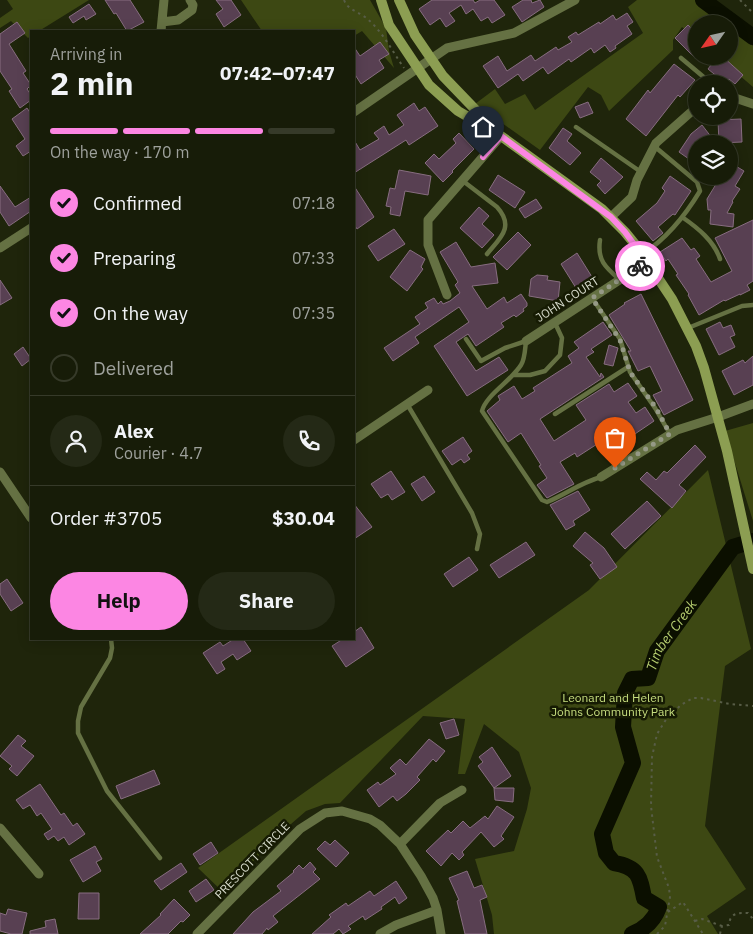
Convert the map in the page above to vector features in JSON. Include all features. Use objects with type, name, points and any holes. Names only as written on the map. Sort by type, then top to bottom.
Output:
[{"type":"street","points":[[164,0],[161,27],[178,20],[192,10],[193,5],[190,0]]},
{"type":"street","points":[[382,0],[389,25],[429,85],[446,102],[470,119],[501,136],[611,217],[644,258],[672,299],[704,368],[727,451],[753,569]]},
{"type":"street","points":[[399,0],[415,34],[448,82],[501,136]]},
{"type":"street","points":[[355,111],[447,48],[514,33],[524,29],[561,6],[562,3],[575,0]]},
{"type":"street","points":[[738,99],[753,104]]},
{"type":"street","points":[[611,217],[632,197],[641,172],[656,143],[688,115]]},
{"type":"street","points":[[447,295],[428,245],[428,220],[501,136]]},
{"type":"street","points":[[0,248],[30,229]]},
{"type":"street","name":"JOHN COURT","points":[[526,341],[620,280],[644,258]]},
{"type":"street","points":[[355,439],[428,390]]},
{"type":"street","points":[[601,477],[677,430],[753,404]]},
{"type":"street","points":[[0,472],[30,517]]},
{"type":"street","points":[[400,844],[440,803],[462,790]]},
{"type":"street","name":"PRESCOTT CIRCLE","points":[[197,934],[292,836],[325,813],[342,811],[370,819],[380,825],[400,844],[421,876],[437,910],[441,934]]},
{"type":"street","points":[[0,828],[39,874]]},
{"type":"street","points":[[380,934],[396,925],[437,910]]},
{"type":"lane","points":[[681,58],[701,75]]},
{"type":"lane","points":[[576,127],[641,172]]},
{"type":"lane","points":[[644,258],[671,231],[700,191],[699,184],[654,146]]},
{"type":"lane","points":[[463,181],[501,211],[506,224],[506,230],[487,254]]},
{"type":"lane","points":[[682,217],[698,228],[713,246],[720,260]]},
{"type":"lane","points":[[600,240],[598,250],[602,262],[620,280]]},
{"type":"lane","points":[[592,298],[620,340],[630,372],[656,408],[670,434]]},
{"type":"lane","points":[[687,329],[742,306],[753,305]]},
{"type":"lane","points":[[513,375],[545,371],[560,355],[562,338],[555,323]]},
{"type":"lane","points":[[466,339],[481,360],[505,348],[526,341],[522,364],[484,404],[482,411],[542,500],[547,502],[584,482],[601,477]]},
{"type":"lane","points":[[555,414],[628,367]]},
{"type":"lane","points":[[407,404],[472,513],[480,534],[478,549]]},
{"type":"lane","points":[[111,640],[110,658],[82,707],[78,721],[78,733],[107,791],[160,858]]},
{"type":"path","points":[[344,0],[347,6],[372,23],[406,69]]},
{"type":"path","points":[[740,0],[753,13]]},
{"type":"path","points":[[657,934],[665,926],[670,897],[669,888],[657,857],[651,806],[652,757],[657,734],[667,718],[681,705],[693,698],[753,706]]},
{"type":"path","points":[[668,912],[683,902],[703,934]]},
{"type":"path","points":[[695,921],[702,919],[722,926],[728,925],[730,918],[734,914],[740,913],[748,913],[753,919]]},
{"type":"path","points":[[720,934],[722,926]]},
{"type":"green space","points":[[7,0],[89,0],[41,30],[30,30],[30,37],[28,38],[11,21],[0,28],[0,18],[13,9]]},
{"type":"green space","points":[[241,0],[370,0],[386,28],[389,51],[394,68],[362,31],[355,35],[355,30],[261,30]]},
{"type":"green space","points":[[637,0],[713,0],[726,15],[688,15],[688,32],[682,27],[673,40],[673,50],[609,111],[601,95],[588,87],[540,150],[475,104],[495,89],[505,104],[525,94],[535,110],[643,33],[628,7]]},
{"type":"green space","points":[[738,29],[753,46],[753,87],[727,65],[738,65]]},
{"type":"green space","points":[[753,423],[753,521],[725,431]]},
{"type":"green space","name":"Leonard and Helen Johns Community Park","points":[[708,470],[751,649],[725,666],[705,826],[746,889],[707,916],[718,934],[494,934],[492,915],[475,859],[514,851],[527,809],[531,788],[519,752],[484,724],[465,774],[458,774],[465,719],[423,716],[340,803],[325,804],[306,811],[276,837],[224,893],[198,868],[589,590]]},
{"type":"building","points":[[105,0],[130,0],[144,22],[126,30],[116,13],[114,14]]},
{"type":"building","points":[[216,0],[231,0],[241,15],[224,27],[216,14],[223,9]]},
{"type":"building","points":[[432,0],[473,0],[475,3],[480,0],[494,0],[505,15],[492,23],[488,17],[481,21],[473,9],[466,14],[461,5],[449,13],[455,21],[446,27],[440,18],[430,25],[419,9]]},
{"type":"building","points":[[523,0],[531,0],[532,3],[540,0],[544,7],[522,22],[512,7]]},
{"type":"building","points":[[89,4],[96,14],[86,20],[84,16],[73,23],[69,17]]},
{"type":"building","points":[[627,13],[633,22],[627,26],[632,34],[610,52],[605,45],[594,53],[591,48],[571,62],[569,59],[548,74],[543,67],[523,81],[518,74],[498,88],[483,66],[498,56],[507,71],[531,55],[535,61],[556,47],[558,50],[572,42],[568,37],[576,32],[578,35],[613,15],[616,20]]},
{"type":"building","points":[[17,22],[25,33],[9,44],[26,71],[23,73],[30,84],[27,89],[30,94],[30,101],[20,108],[9,91],[12,89],[0,71],[0,34]]},
{"type":"building","points":[[688,25],[688,51],[675,38]]},
{"type":"building","points":[[380,42],[389,54],[379,60],[384,68],[361,84],[355,75],[355,48],[360,56]]},
{"type":"building","points":[[674,64],[688,75],[688,88],[680,97],[678,95],[646,136],[626,119],[648,90],[650,93]]},
{"type":"building","points":[[711,65],[732,65],[743,75],[738,81],[738,75],[715,75],[708,69]]},
{"type":"building","points":[[588,102],[593,113],[580,118],[575,107]]},
{"type":"building","points":[[414,103],[419,111],[425,107],[438,126],[409,145],[406,140],[355,172],[355,142],[360,150],[379,139],[374,133],[384,126],[389,135],[404,125],[397,115]]},
{"type":"building","points":[[27,108],[30,112],[30,152],[23,156],[16,146],[25,139],[12,119]]},
{"type":"building","points":[[738,119],[741,119],[742,142],[738,142],[738,135],[719,135],[718,125],[738,125]]},
{"type":"building","points":[[702,125],[710,135],[690,135]]},
{"type":"building","points":[[563,128],[572,134],[567,141],[581,153],[570,165],[549,148]]},
{"type":"building","points":[[459,133],[474,149],[443,182],[425,163],[434,154],[439,159],[456,143],[453,139]]},
{"type":"building","points":[[688,138],[688,158],[679,152]]},
{"type":"building","points":[[601,158],[623,177],[605,194],[597,185],[601,181],[590,172]]},
{"type":"building","points":[[738,167],[744,171],[738,181]]},
{"type":"building","points":[[399,170],[431,176],[428,195],[405,191],[400,216],[390,214],[391,207],[386,206],[390,188],[395,189]]},
{"type":"building","points":[[498,175],[525,192],[515,208],[489,190]]},
{"type":"building","points":[[670,176],[691,191],[675,215],[673,214],[658,227],[663,233],[653,241],[636,221],[657,203],[665,191],[662,188]]},
{"type":"building","points":[[716,185],[736,185],[740,189],[727,213],[734,214],[733,227],[710,224],[711,210],[708,210],[707,199]]},
{"type":"building","points":[[0,186],[15,207],[30,198],[30,212],[9,226],[0,212]]},
{"type":"building","points":[[355,188],[374,217],[357,229],[355,226]]},
{"type":"building","points":[[536,199],[542,208],[525,218],[519,209]]},
{"type":"building","points":[[479,207],[489,216],[482,224],[494,235],[482,248],[460,228]]},
{"type":"building","points":[[753,220],[753,281],[747,285],[750,290],[724,300],[699,315],[689,294],[676,275],[678,274],[668,259],[666,261],[660,252],[682,238],[691,250],[694,248],[700,256],[696,259],[711,282],[732,271],[715,238]]},
{"type":"building","points":[[394,229],[405,244],[378,261],[368,246]]},
{"type":"building","points":[[518,232],[531,245],[507,270],[493,257]]},
{"type":"building","points":[[456,242],[471,267],[495,263],[498,283],[472,286],[487,309],[504,297],[507,303],[521,294],[527,303],[527,306],[523,309],[524,311],[516,317],[514,315],[501,323],[504,327],[476,346],[468,334],[456,342],[476,371],[499,357],[508,370],[467,396],[434,346],[469,322],[459,307],[415,337],[419,343],[393,361],[384,348],[420,324],[415,317],[428,308],[425,303],[434,298],[438,304],[441,301],[443,304],[460,293],[455,285],[458,282],[440,252]]},
{"type":"building","points":[[410,250],[425,259],[421,267],[423,269],[407,291],[390,277]]},
{"type":"building","points":[[577,253],[592,277],[576,288],[561,264]]},
{"type":"building","points":[[537,275],[548,276],[547,280],[560,282],[558,301],[529,296],[531,279]]},
{"type":"building","points":[[0,280],[12,298],[0,305]]},
{"type":"building","points":[[641,294],[693,400],[664,415],[653,395],[662,391],[650,366],[638,371],[628,351],[631,351],[609,315],[624,303]]},
{"type":"building","points":[[603,322],[612,335],[591,349],[594,352],[586,357],[600,377],[601,373],[604,377],[540,419],[554,441],[586,420],[576,405],[609,384],[614,392],[628,383],[637,396],[628,402],[636,413],[645,407],[654,421],[629,438],[622,428],[577,457],[575,453],[560,462],[574,484],[547,498],[537,485],[547,478],[521,433],[508,442],[487,411],[500,400],[498,396],[514,386],[522,399],[535,391],[533,388],[572,363],[568,356],[579,348],[574,342]]},
{"type":"building","points":[[720,322],[723,328],[731,325],[735,335],[730,337],[735,347],[719,355],[706,329]]},
{"type":"building","points":[[609,345],[618,348],[613,366],[604,364]]},
{"type":"building","points":[[23,347],[30,360],[22,366],[14,354]]},
{"type":"building","points":[[753,356],[753,385],[734,395],[722,371],[743,360],[745,363]]},
{"type":"building","points":[[463,437],[472,451],[467,455],[470,459],[464,463],[461,459],[452,465],[442,451]]},
{"type":"building","points":[[695,445],[706,457],[679,485],[686,491],[672,508],[640,479],[647,472],[656,480],[664,471],[667,473]]},
{"type":"building","points":[[391,471],[405,492],[392,500],[388,494],[381,498],[371,484]]},
{"type":"building","points":[[424,476],[435,492],[422,501],[411,484]]},
{"type":"building","points":[[578,491],[590,510],[573,521],[575,525],[566,530],[550,505]]},
{"type":"building","points":[[647,501],[661,516],[625,549],[611,534]]},
{"type":"building","points":[[355,505],[372,527],[355,538]]},
{"type":"building","points":[[585,532],[604,548],[617,567],[600,579],[590,565],[593,563],[573,546]]},
{"type":"building","points":[[526,542],[535,555],[499,578],[490,565]]},
{"type":"building","points":[[469,557],[478,570],[453,587],[444,574]]},
{"type":"building","points":[[7,579],[23,603],[11,611],[0,594],[0,584]]},
{"type":"building","points":[[361,627],[374,648],[346,667],[332,646],[341,640],[355,640],[355,631]]},
{"type":"building","points":[[232,640],[244,640],[251,651],[237,660],[233,654],[221,662],[225,669],[217,674],[203,653],[220,642],[223,646]]},
{"type":"building","points":[[454,719],[459,735],[446,739],[440,723]]},
{"type":"building","points":[[18,735],[26,741],[21,746],[34,756],[17,776],[9,769],[12,766],[0,756]]},
{"type":"building","points":[[429,739],[445,751],[436,762],[433,759],[417,777],[420,780],[406,794],[397,801],[393,796],[379,807],[367,790],[378,782],[380,785],[396,774],[390,768],[400,759],[406,765]]},
{"type":"building","points":[[492,747],[511,776],[494,788],[478,766],[483,762],[479,757]]},
{"type":"building","points":[[154,770],[160,784],[121,799],[116,786]]},
{"type":"building","points":[[40,784],[61,815],[64,813],[73,826],[77,823],[85,834],[69,845],[64,837],[58,841],[54,836],[48,840],[44,834],[52,829],[41,813],[37,816],[30,805],[23,809],[16,800]]},
{"type":"building","points":[[494,788],[514,788],[513,802],[495,800]]},
{"type":"building","points":[[497,806],[514,817],[501,836],[504,839],[494,847],[481,832],[462,852],[464,855],[459,860],[452,853],[441,866],[426,851],[448,830],[451,833],[463,821],[470,828],[485,816],[488,819]]},
{"type":"building","points":[[335,840],[349,853],[336,867],[317,849],[325,841],[330,845]]},
{"type":"building","points":[[211,842],[218,853],[200,865],[193,854]]},
{"type":"building","points":[[95,846],[102,859],[96,862],[101,871],[83,882],[70,860]]},
{"type":"building","points":[[310,862],[316,869],[313,872],[320,879],[273,916],[278,922],[268,930],[267,928],[262,934],[233,934],[253,912],[281,891],[277,886],[294,872],[299,865],[303,869]]},
{"type":"building","points":[[181,863],[187,872],[161,890],[154,881]]},
{"type":"building","points":[[467,871],[474,888],[482,885],[487,897],[480,900],[487,934],[465,934],[457,901],[459,900],[449,878]]},
{"type":"building","points":[[206,879],[214,890],[196,902],[189,891]]},
{"type":"building","points":[[396,881],[407,898],[399,904],[395,897],[381,907],[382,909],[365,920],[363,916],[348,926],[351,929],[343,934],[339,929],[333,934],[312,934],[331,917],[329,915],[346,903],[348,906],[370,891],[374,896]]},
{"type":"building","points":[[79,893],[99,893],[99,919],[78,919]]},
{"type":"building","points":[[174,899],[190,915],[168,934],[140,934],[161,915]]},
{"type":"building","points":[[8,909],[27,913],[22,934],[0,931],[0,913],[6,915]]},
{"type":"building","points":[[55,919],[58,934],[30,934],[30,931],[46,927],[45,921]]},
{"type":"waterway","name":"Timber Creek","points":[[703,0],[753,37]]},
{"type":"waterway","name":"Timber Creek","points":[[632,934],[648,924],[659,907],[644,898],[639,878],[633,870],[614,863],[606,853],[602,834],[633,763],[623,727],[625,693],[632,679],[648,678],[657,651],[733,547],[753,541]]},
{"type":"way so far","points":[[615,468],[670,434],[656,408],[630,372],[623,346],[616,332],[592,298],[640,266]]},
{"type":"route","points":[[483,157],[501,136],[611,217],[638,248],[647,262],[640,266]]}]
